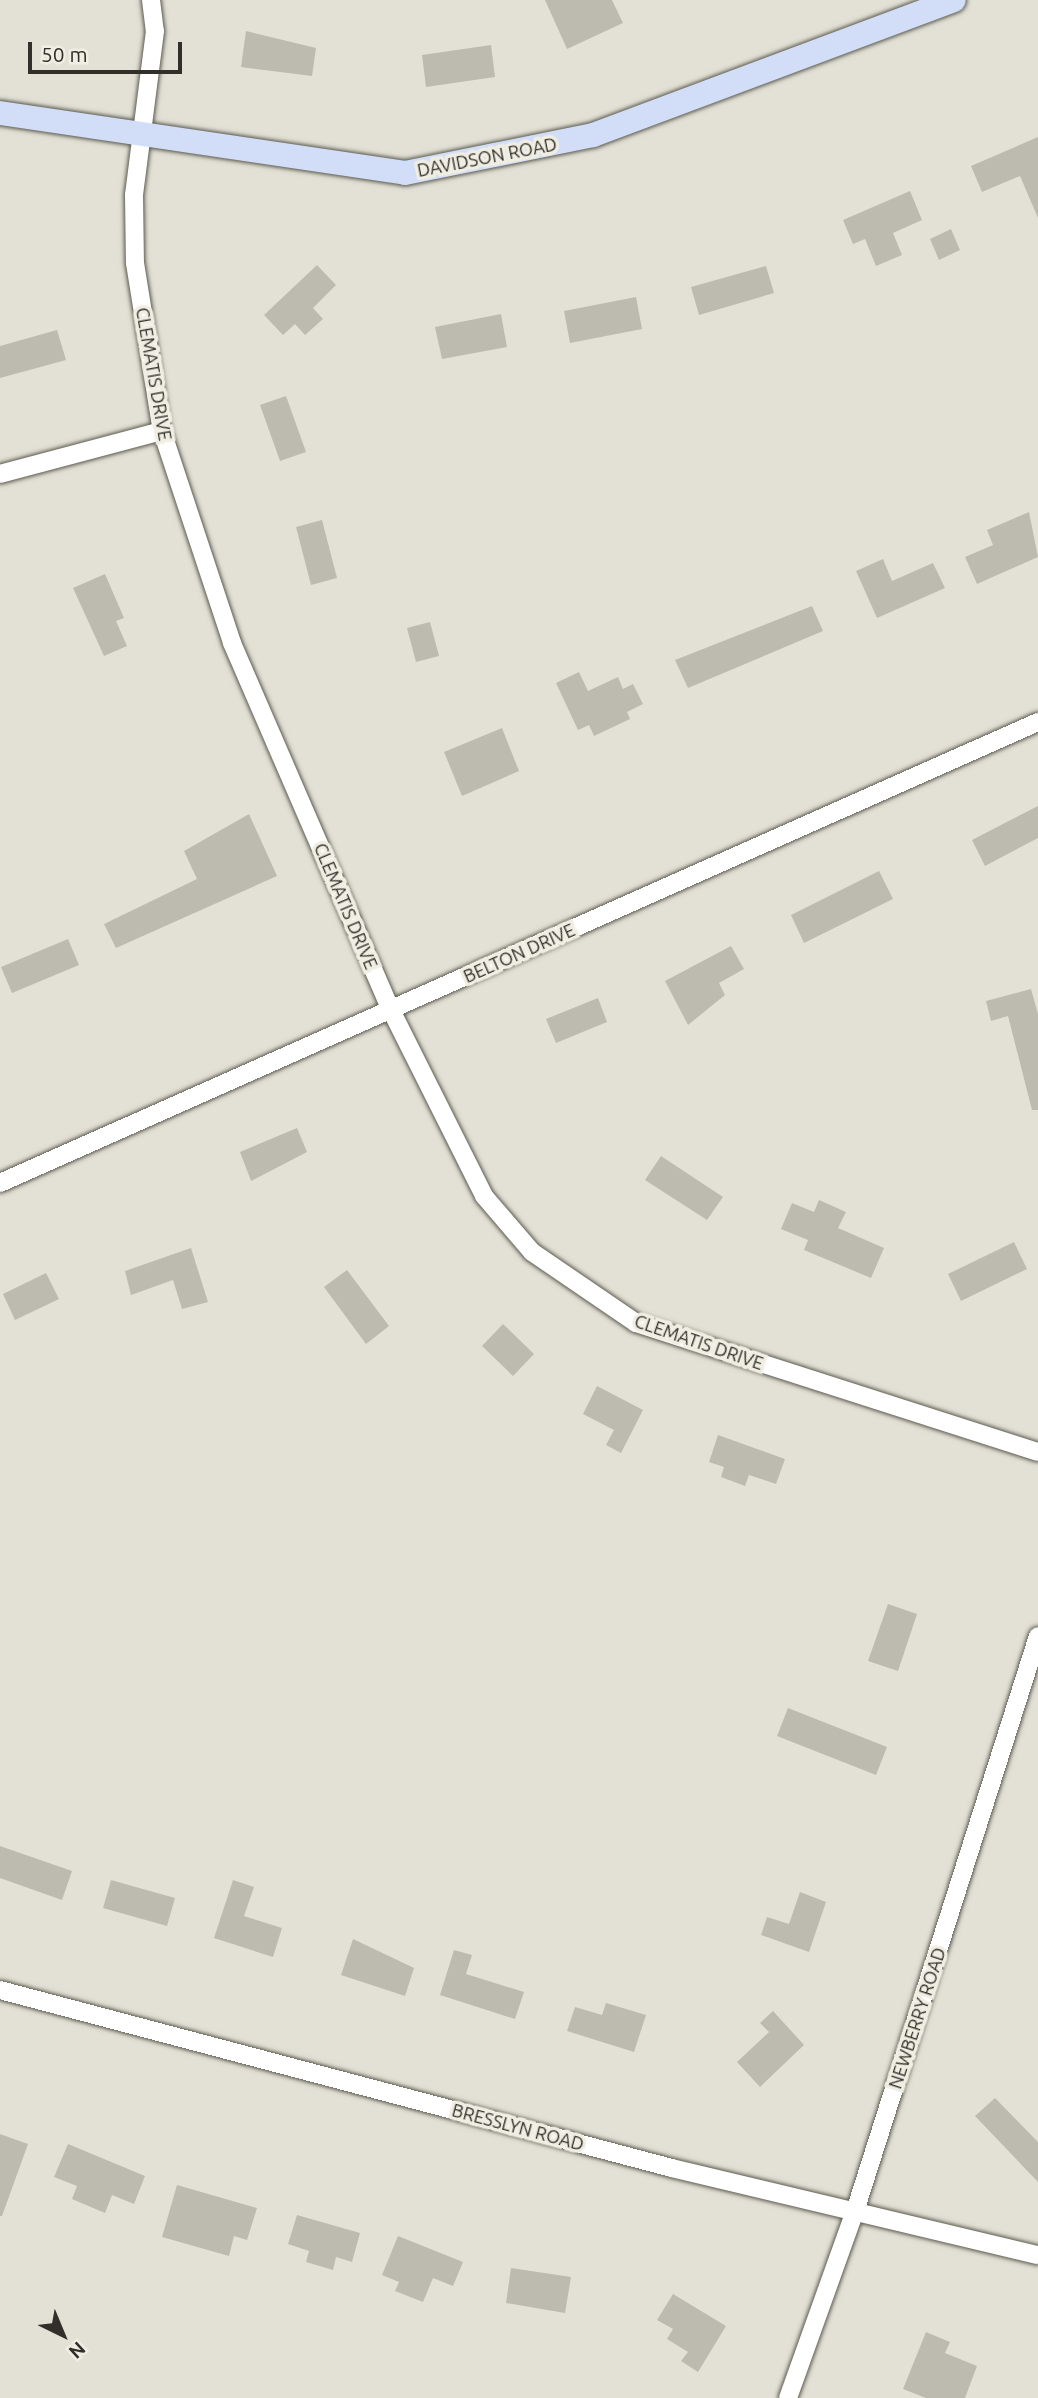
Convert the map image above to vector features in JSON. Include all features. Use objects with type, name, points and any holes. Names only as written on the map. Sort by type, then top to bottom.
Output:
[{"type":"street","name":"CLEMATIS DRIVE","points":[[151,0],[155,31],[144,135],[134,195],[135,262],[162,431],[232,643],[391,1010],[484,1196],[532,1252],[584,1292],[636,1323],[1038,1452]]},
{"type":"street","name":"DAVIDSON ROAD","points":[[0,114],[367,170],[405,173],[472,163],[593,135],[954,0]]},
{"type":"street","points":[[0,474],[162,431]]},
{"type":"street","name":"BELTON DRIVE","points":[[0,1183],[1038,722]]},
{"type":"street","name":"NEWBERRY ROAD","points":[[788,2398],[856,2208],[1038,1636]]},
{"type":"street","name":"BRESSLYN ROAD","points":[[0,1990],[672,2168],[856,2208],[1038,2255]]},
{"type":"building","points":[[545,0],[612,0],[623,23],[567,49]]},
{"type":"building","points":[[246,31],[316,48],[312,76],[241,67]]},
{"type":"building","points":[[491,45],[495,77],[426,87],[422,55]]},
{"type":"building","points":[[1038,137],[1038,218],[1020,176],[982,192],[971,166]]},
{"type":"building","points":[[910,191],[922,220],[893,233],[902,255],[876,266],[865,239],[853,244],[843,220]]},
{"type":"building","points":[[951,229],[960,250],[939,260],[930,239]]},
{"type":"building","points":[[317,265],[336,285],[313,308],[323,319],[305,335],[295,324],[283,335],[264,315]]},
{"type":"building","points":[[766,266],[774,293],[699,315],[691,287]]},
{"type":"building","points":[[636,297],[642,329],[570,343],[564,311]]},
{"type":"building","points":[[501,314],[507,347],[442,359],[435,327]]},
{"type":"building","points":[[57,330],[66,360],[0,378],[0,346]]},
{"type":"building","points":[[286,396],[306,452],[280,461],[260,405]]},
{"type":"building","points":[[1029,512],[1038,557],[977,584],[965,557],[993,545],[987,530]]},
{"type":"building","points":[[322,520],[337,578],[311,585],[296,527]]},
{"type":"building","points":[[883,559],[892,581],[933,563],[945,588],[877,618],[856,571]]},
{"type":"building","points":[[105,574],[124,618],[116,621],[127,646],[104,656],[73,588]]},
{"type":"building","points":[[812,606],[823,631],[688,688],[675,660]]},
{"type":"building","points":[[430,622],[439,656],[416,662],[407,628]]},
{"type":"building","points":[[579,672],[588,691],[618,677],[623,689],[633,684],[643,704],[627,712],[630,719],[594,736],[589,725],[578,730],[556,683]]},
{"type":"building","points":[[502,728],[519,771],[462,796],[444,752]]},
{"type":"building","points":[[1038,806],[1038,838],[985,866],[972,840]]},
{"type":"building","points":[[249,814],[277,876],[116,948],[104,924],[197,879],[184,851]]},
{"type":"building","points":[[879,871],[893,899],[804,943],[791,915]]},
{"type":"building","points":[[68,939],[79,965],[12,993],[1,967]]},
{"type":"building","points":[[731,946],[744,969],[719,983],[725,995],[688,1025],[665,981]]},
{"type":"building","points":[[1031,989],[1038,1014],[1038,1110],[1032,1110],[1008,1016],[991,1021],[986,1001]]},
{"type":"building","points":[[598,998],[607,1022],[556,1043],[546,1019]]},
{"type":"building","points":[[297,1128],[307,1152],[251,1181],[240,1152]]},
{"type":"building","points":[[661,1156],[723,1197],[707,1220],[645,1180]]},
{"type":"building","points":[[819,1200],[846,1212],[838,1228],[884,1248],[871,1278],[804,1250],[808,1240],[781,1229],[792,1203],[814,1212]]},
{"type":"building","points":[[1014,1242],[1027,1269],[961,1301],[948,1274]]},
{"type":"building","points":[[191,1248],[208,1302],[182,1309],[173,1280],[131,1295],[125,1271]]},
{"type":"building","points":[[347,1270],[389,1326],[366,1344],[324,1287]]},
{"type":"building","points":[[46,1273],[59,1299],[15,1320],[3,1294]]},
{"type":"building","points":[[503,1324],[534,1354],[513,1376],[482,1346]]},
{"type":"building","points":[[597,1386],[643,1410],[621,1453],[606,1445],[614,1430],[583,1414]]},
{"type":"building","points":[[718,1435],[785,1459],[776,1484],[749,1475],[745,1486],[721,1477],[724,1467],[709,1462]]},
{"type":"building","points":[[888,1604],[917,1614],[898,1671],[868,1661]]},
{"type":"building","points":[[788,1708],[887,1747],[876,1775],[777,1736]]},
{"type":"building","points":[[0,1846],[72,1871],[62,1900],[0,1878]]},
{"type":"building","points":[[111,1880],[175,1898],[167,1926],[103,1908]]},
{"type":"building","points":[[233,1880],[254,1887],[244,1916],[282,1928],[273,1957],[214,1938]]},
{"type":"building","points":[[800,1892],[826,1902],[809,1952],[761,1935],[767,1917],[789,1924]]},
{"type":"building","points":[[353,1939],[414,1968],[405,1996],[341,1975]]},
{"type":"building","points":[[454,1950],[472,1955],[466,1974],[524,1992],[515,2019],[440,1995]]},
{"type":"building","points":[[606,2003],[646,2015],[634,2052],[567,2031],[575,2007],[602,2015]]},
{"type":"building","points":[[773,2011],[804,2045],[760,2087],[737,2062],[769,2032],[760,2023]]},
{"type":"building","points":[[995,2098],[1038,2142],[1038,2182],[975,2116]]},
{"type":"building","points":[[0,2134],[28,2144],[2,2216],[0,2216]]},
{"type":"building","points":[[68,2144],[145,2176],[134,2204],[112,2195],[105,2213],[72,2199],[77,2186],[54,2177]]},
{"type":"building","points":[[177,2185],[257,2208],[247,2240],[234,2236],[229,2256],[162,2237]]},
{"type":"building","points":[[297,2215],[360,2233],[352,2262],[336,2257],[333,2270],[306,2262],[309,2251],[288,2244]]},
{"type":"building","points":[[398,2236],[463,2262],[453,2286],[433,2278],[423,2302],[395,2291],[399,2282],[382,2275]]},
{"type":"building","points":[[511,2268],[571,2277],[565,2313],[506,2303]]},
{"type":"building","points":[[673,2294],[726,2326],[698,2372],[681,2361],[688,2352],[667,2339],[673,2329],[657,2320]]},
{"type":"building","points":[[926,2332],[950,2342],[945,2353],[977,2366],[965,2398],[926,2398],[903,2389]]}]
